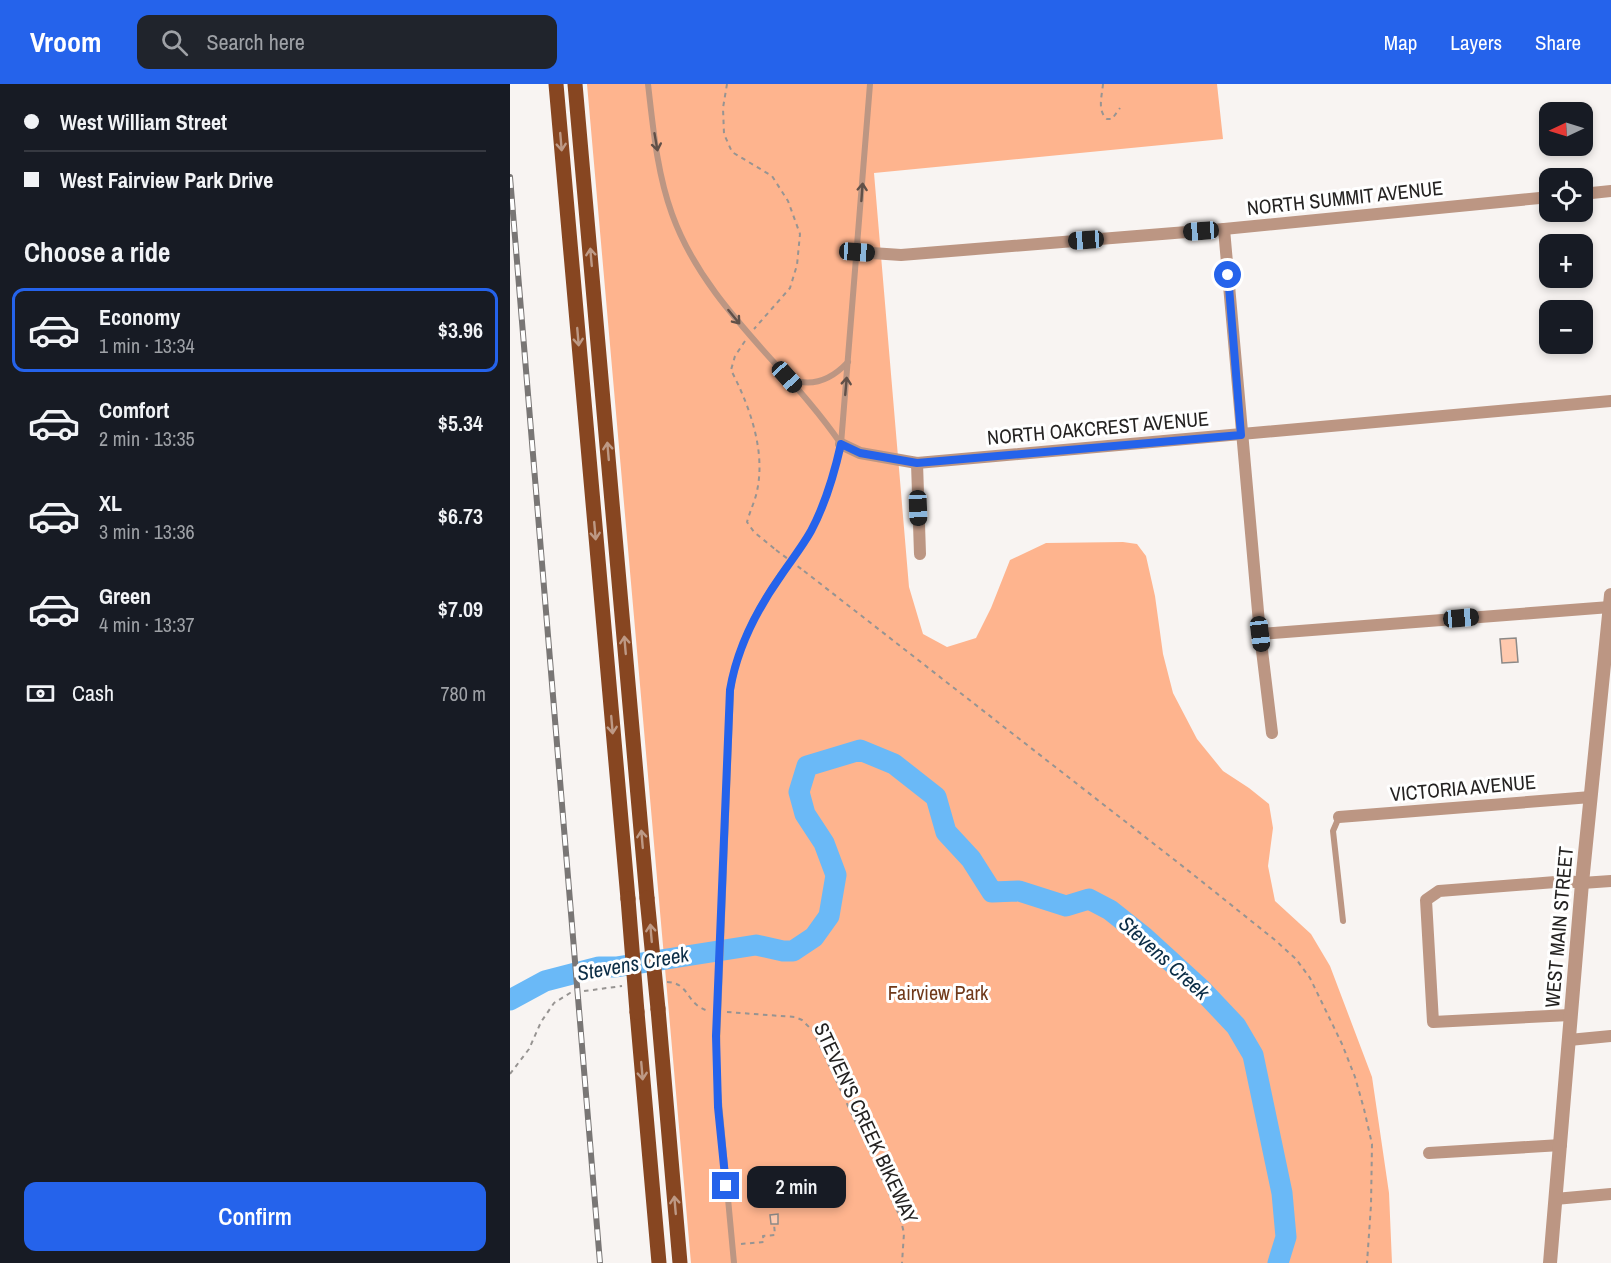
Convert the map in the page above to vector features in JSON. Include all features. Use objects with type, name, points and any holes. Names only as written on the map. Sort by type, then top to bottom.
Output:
[{"type":"main road","points":[[556,84],[659,1263]]},
{"type":"main road","points":[[575,84],[680,1263]]},
{"type":"street","points":[[1593,193],[1611,191]]},
{"type":"street","name":"NORTH SUMMIT AVENUE","points":[[857,252],[901,255],[1224,229],[1539,198]]},
{"type":"street","points":[[1224,229],[1241,435],[1272,733]]},
{"type":"street","name":"NORTH OAKCREST AVENUE","points":[[841,444],[860,453],[917,463],[1611,402]]},
{"type":"street","points":[[917,463],[920,554]]},
{"type":"street","points":[[1260,634],[1610,601]]},
{"type":"street","name":"WEST MAIN STREET","points":[[1550,1263],[1582,883],[1591,797],[1606,704],[1610,601]]},
{"type":"street","name":"VICTORIA AVENUE","points":[[1339,817],[1591,797]]},
{"type":"street","points":[[1570,1015],[1433,1022],[1426,900],[1439,891],[1568,881],[1582,883],[1611,881]]},
{"type":"street","points":[[1569,1040],[1611,1036]]},
{"type":"street","points":[[1430,1153],[1561,1145]]},
{"type":"street","points":[[1556,1199],[1611,1194]]},
{"type":"lane","points":[[648,84],[659,160],[672,214],[687,246],[703,275],[749,335],[823,418],[841,444]]},
{"type":"lane","points":[[734,1263],[716,1070],[730,690],[733,670],[741,646],[764,600],[810,532],[832,484],[841,444],[870,84]]},
{"type":"lane","points":[[787,377],[805,382],[823,380],[832,376],[848,362]]},
{"type":"lane","points":[[1339,817],[1333,831],[1343,921]]},
{"type":"path","points":[[727,84],[723,108],[724,134],[732,152],[772,176],[789,201],[800,234],[797,265],[790,288],[749,335],[735,356],[730,370],[740,388],[755,431],[760,464],[757,492],[747,522],[754,532],[776,550],[1181,865],[1296,959],[1310,978],[1342,1044],[1355,1077],[1372,1144],[1367,1263]]},
{"type":"path","points":[[1103,84],[1101,108],[1104,117],[1112,118],[1120,108]]},
{"type":"path","name":"STEVEN'S CREEK BIKEWAY","points":[[658,983],[676,983],[696,1006],[709,1011],[795,1017],[802,1020],[813,1031],[900,1217],[904,1233],[902,1263]]},
{"type":"path","points":[[510,1074],[529,1049],[541,1022],[554,1003],[570,993],[623,986]]},
{"type":"path","points":[[732,1245],[764,1242],[763,1236],[775,1235],[774,1224]]},
{"type":"green space","name":"Fairview Park","points":[[587,84],[1217,84],[1223,139],[874,173],[909,587],[923,634],[947,647],[976,638],[1010,560],[1046,543],[1123,542],[1137,544],[1146,556],[1155,596],[1163,654],[1173,693],[1197,739],[1223,771],[1269,804],[1273,828],[1268,866],[1275,901],[1311,934],[1330,966],[1372,1077],[1389,1193],[1392,1263],[691,1263]]},
{"type":"building","points":[[1516,638],[1518,662],[1502,663],[1500,639]]},
{"type":"building","points":[[778,1214],[778,1224],[771,1224],[770,1215]]},
{"type":"waterway","name":"Stevens Creek","points":[[510,1000],[545,981],[599,967],[616,967],[756,945],[793,951],[814,937],[829,916],[836,875],[824,843],[805,814],[799,792],[807,766],[860,750],[894,764],[936,797],[946,832],[971,859],[992,892],[1019,891],[1066,906],[1089,899],[1110,910],[1144,937],[1201,989],[1236,1026],[1253,1055],[1282,1193],[1286,1237],[1278,1263]]},
{"type":"railway","points":[[510,177],[600,1263]]},
{"type":"route","points":[[726,1186],[718,1107],[716,1036],[730,690],[733,670],[741,646],[764,600],[798,552],[821,511],[832,484],[841,444],[860,453],[917,463],[1241,435],[1228,275]]}]
